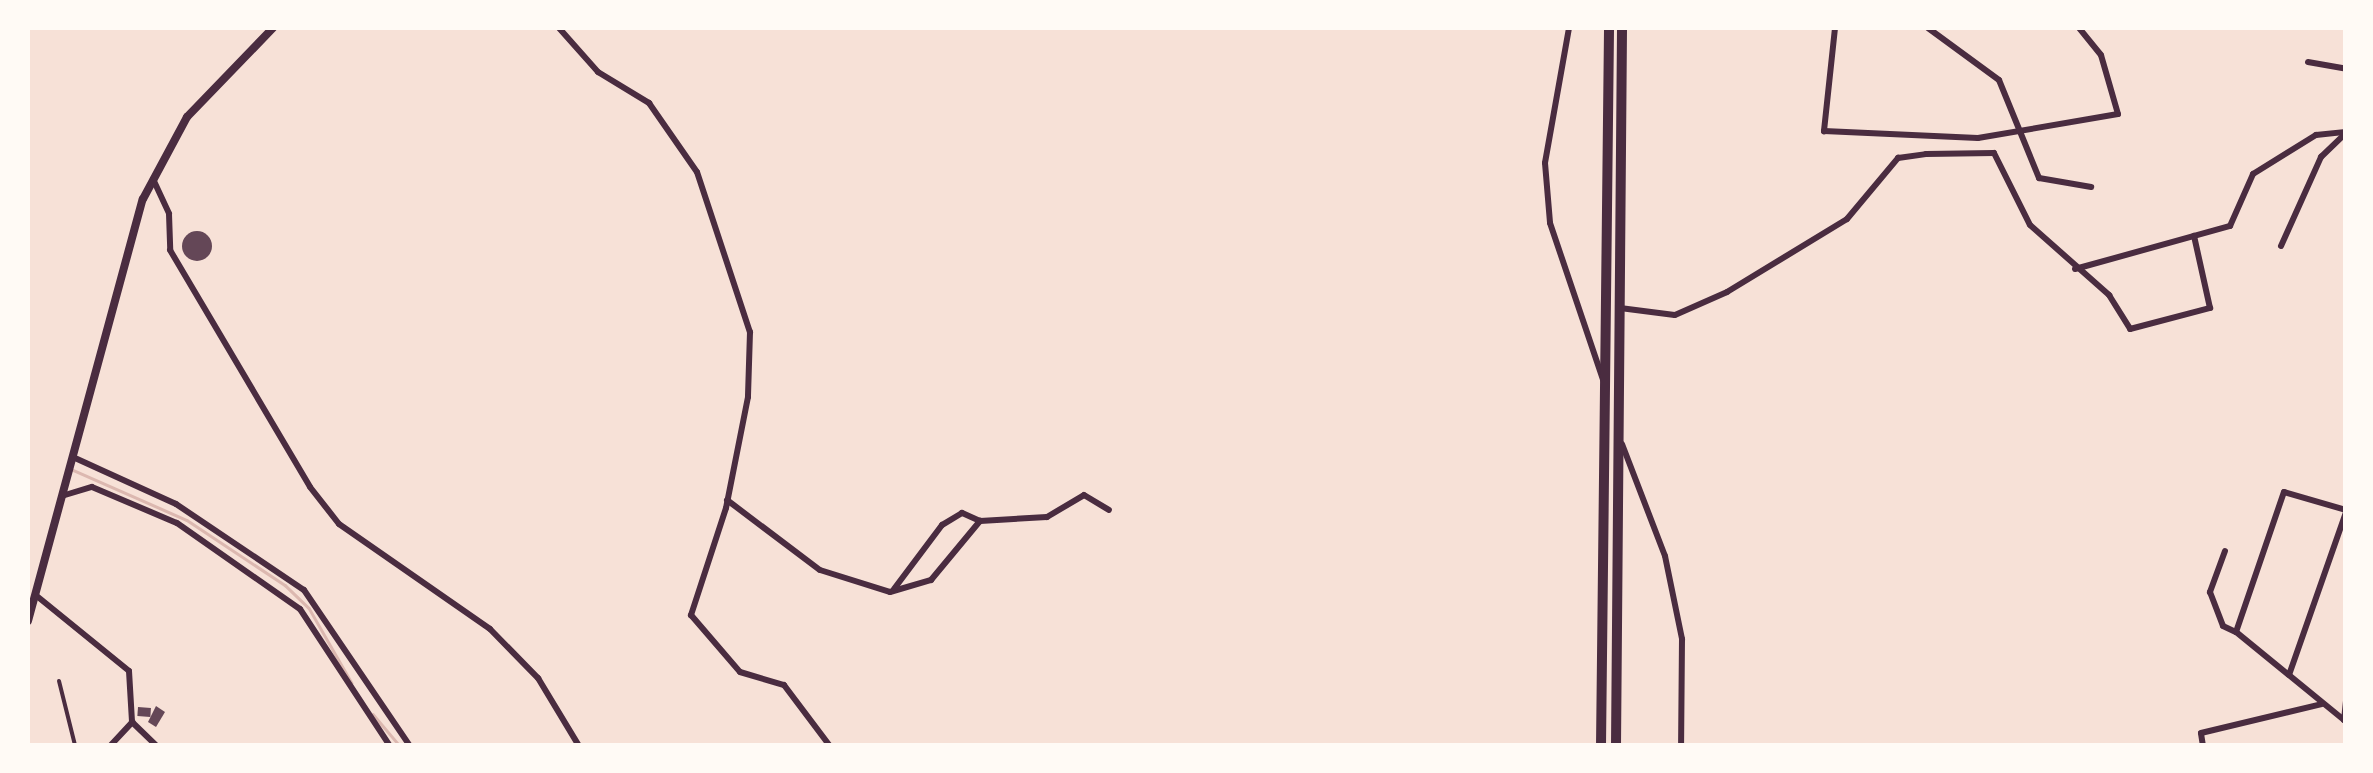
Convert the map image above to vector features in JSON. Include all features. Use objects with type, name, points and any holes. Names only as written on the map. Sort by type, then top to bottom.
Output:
[{"type":"main road","points":[[1601,746],[1609,28]]},
{"type":"main road","points":[[1616,746],[1622,28]]},
{"type":"street","points":[[28,621],[154,179],[187,117],[273,28]]},
{"type":"street","points":[[559,28],[598,72],[649,103],[697,172],[727,246],[750,332],[748,397],[727,500],[690,614],[740,672],[784,685],[830,746]]},
{"type":"street","points":[[1568,28],[1544,162],[1550,222],[1606,390]]},
{"type":"street","points":[[1835,28],[1824,131],[1926,138],[2026,130],[2118,114],[2101,55],[2078,28]]},
{"type":"street","points":[[1928,28],[1999,80],[2026,130],[2040,178],[2091,186]]},
{"type":"street","points":[[2308,62],[2346,69]]},
{"type":"street","points":[[2074,270],[2230,226],[2253,174],[2316,136],[2346,132]]},
{"type":"street","points":[[2281,246],[2321,157],[2346,132]]},
{"type":"street","points":[[1926,138],[1926,154]]},
{"type":"street","points":[[1619,308],[1675,315],[1726,292],[1847,219],[1898,158],[1926,154],[1994,152],[2030,225],[2074,270],[2108,295],[2130,329],[2210,308],[2194,236]]},
{"type":"street","points":[[154,179],[170,214],[170,250],[262,392],[310,488],[339,524],[490,629],[538,678],[578,746]]},
{"type":"street","points":[[1618,433],[1668,572],[1682,640],[1681,746]]},
{"type":"street","points":[[74,458],[176,504],[304,590],[410,746]]},
{"type":"street","points":[[65,495],[92,487],[176,523],[300,609],[390,746]]},
{"type":"street","points":[[2236,632],[2284,492],[2346,511],[2290,675]]},
{"type":"street","points":[[894,589],[942,526],[962,513],[980,521],[1046,517],[1084,495],[1109,510]]},
{"type":"street","points":[[727,500],[820,570],[894,589],[931,580],[980,521]]},
{"type":"street","points":[[2225,551],[2210,592],[2223,626],[2236,632],[2345,721]]},
{"type":"street","points":[[38,596],[128,672],[132,722],[157,746]]},
{"type":"street","points":[[2345,721],[2346,701]]},
{"type":"street","points":[[2203,746],[2200,733],[2324,704]]},
{"type":"street","points":[[110,745],[132,722]]},
{"type":"lane","points":[[59,681],[75,745]]},
{"type":"lane","points":[[66,746],[110,745]]},
{"type":"building","points":[[197,231],[208,235],[212,246],[208,257],[197,261],[186,257],[182,246],[186,235]]},
{"type":"building","points":[[156,706],[165,712],[156,727],[148,722]]},
{"type":"building","points":[[138,707],[151,708],[150,717],[137,716]]},
{"type":"waterway","points":[[73,470],[187,520],[285,585],[309,608],[352,683]]},
{"type":"waterway","points":[[373,714],[400,746]]}]
